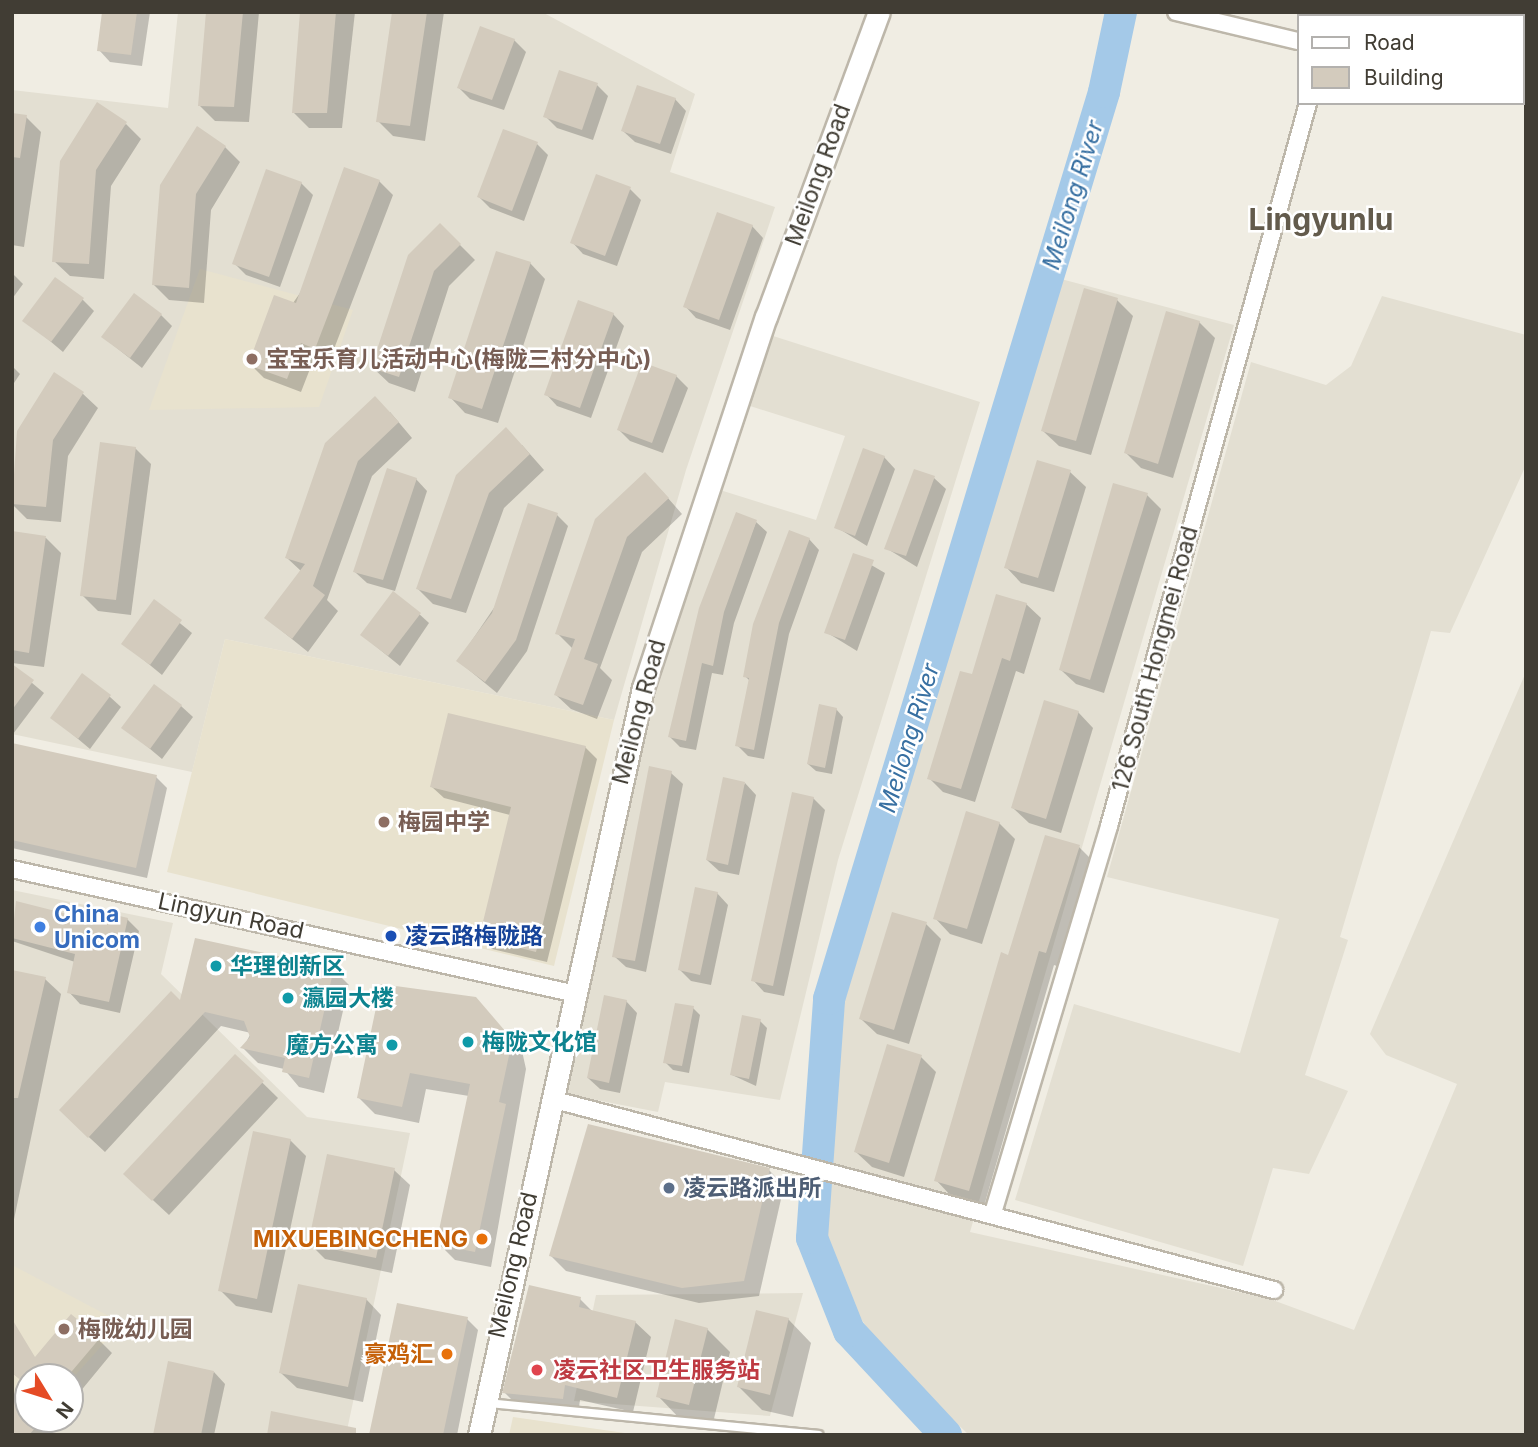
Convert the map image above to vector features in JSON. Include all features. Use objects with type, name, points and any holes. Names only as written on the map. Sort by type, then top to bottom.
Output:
[{"type":"street","name":"Meilong Road","points":[[479,1435],[572,993],[643,688],[679,571],[879,12]]},
{"type":"street","points":[[1176,12],[1296,41]]},
{"type":"street","name":"126 South Hongmei Road","points":[[993,1213],[1109,826],[1307,105]]},
{"type":"street","name":"Lingyun Road","points":[[12,869],[572,993]]},
{"type":"street","points":[[551,1099],[993,1213],[1274,1290]]},
{"type":"lane","points":[[485,1403],[818,1435]]},
{"type":"shaded area","points":[[178,12],[542,12],[695,94],[670,172],[775,207],[686,470],[614,720],[225,639],[192,772],[12,734],[12,90],[168,108]]},
{"type":"shaded area","name":"宝宝乐育儿活动中心(梅陇三村分中心)","points":[[200,269],[353,310],[319,407],[149,410]]},
{"type":"shaded area","points":[[1061,279],[1234,325],[970,1232],[1270,1299],[1354,1330],[1457,1084],[1386,1055],[1370,1034],[1526,672],[1526,1435],[969,1435],[882,1352],[840,1285],[824,1237],[842,1010]]},
{"type":"shaded area","points":[[1382,296],[1526,335],[1526,465],[1450,633],[1431,631],[1340,937],[1348,940],[1305,1075],[1348,1091],[1309,1174],[1273,1168],[1243,1266],[1015,1200],[1074,1004],[1240,1053],[1279,919],[1107,877],[1251,362],[1326,385],[1351,366]]},
{"type":"shaded area","points":[[770,335],[980,402],[838,860],[780,1100],[665,1082],[658,1112],[565,1094],[656,684],[720,490],[816,520],[845,436],[747,405]]},
{"type":"shaded area","name":"梅园中学","points":[[225,639],[614,720],[554,966],[167,872]]},
{"type":"shaded area","points":[[12,890],[173,923],[161,974],[307,1117],[410,1133],[346,1435],[12,1435]]},
{"type":"shaded area","name":"梅陇幼儿园","points":[[12,1265],[122,1323],[84,1365],[84,1363],[14,1363],[14,1393]]},
{"type":"shaded area","points":[[803,1293],[770,1416],[574,1401],[596,1295]]},
{"type":"shaded area","points":[[513,1417],[639,1435],[509,1435]]},
{"type":"building","points":[[102,12],[137,12],[131,55],[97,51]]},
{"type":"building","points":[[206,12],[243,12],[234,107],[198,106]]},
{"type":"building","points":[[300,12],[336,12],[327,113],[292,113]]},
{"type":"building","points":[[392,12],[427,12],[410,126],[376,122]]},
{"type":"building","points":[[480,26],[515,39],[492,100],[457,88]]},
{"type":"building","points":[[559,70],[598,83],[582,130],[543,117]]},
{"type":"building","points":[[637,85],[676,98],[660,144],[621,131]]},
{"type":"building","points":[[97,102],[127,122],[96,170],[89,264],[52,262],[60,161]]},
{"type":"building","points":[[12,113],[27,115],[20,158],[12,157]]},
{"type":"building","points":[[197,126],[226,146],[196,194],[189,288],[152,285],[160,185]]},
{"type":"building","points":[[503,129],[538,142],[512,211],[477,197]]},
{"type":"building","points":[[344,167],[380,180],[315,349],[301,343],[287,379],[248,365],[274,295],[296,303]]},
{"type":"building","points":[[266,169],[302,182],[269,277],[232,264]]},
{"type":"building","points":[[596,174],[631,187],[605,256],[570,243]]},
{"type":"building","points":[[717,212],[753,225],[719,320],[683,307]]},
{"type":"building","points":[[440,223],[461,244],[434,271],[399,377],[371,368],[408,255]]},
{"type":"building","points":[[496,251],[531,262],[482,409],[448,398]]},
{"type":"building","points":[[55,277],[84,298],[51,342],[22,321]]},
{"type":"building","points":[[1084,288],[1118,298],[1076,441],[1041,431]]},
{"type":"building","points":[[134,293],[162,314],[130,358],[101,337]]},
{"type":"building","points":[[578,300],[614,313],[580,408],[544,395]]},
{"type":"building","points":[[1166,311],[1200,321],[1158,464],[1124,453]]},
{"type":"building","points":[[642,362],[677,375],[652,443],[617,430]]},
{"type":"building","points":[[54,372],[84,392],[53,440],[46,507],[12,504],[17,431]]},
{"type":"building","points":[[375,396],[399,422],[358,461],[313,586],[325,595],[292,639],[264,618],[305,564],[285,558],[325,443]]},
{"type":"building","points":[[506,427],[530,454],[489,493],[451,599],[416,589],[456,475]]},
{"type":"building","points":[[100,442],[136,447],[116,600],[80,596]]},
{"type":"building","points":[[863,448],[885,456],[855,536],[834,528]]},
{"type":"building","points":[[1037,460],[1071,470],[1038,578],[1004,568]]},
{"type":"building","points":[[387,468],[417,478],[383,580],[353,572]]},
{"type":"building","points":[[914,469],[935,476],[906,556],[884,549]]},
{"type":"building","points":[[645,472],[669,498],[627,537],[584,659],[598,664],[583,705],[554,695],[575,639],[555,634],[595,519]]},
{"type":"building","points":[[1113,483],[1148,493],[1090,680],[1059,670]]},
{"type":"building","points":[[528,503],[558,513],[516,640],[485,682],[456,661],[492,613]]},
{"type":"building","points":[[736,512],[757,520],[724,612],[713,666],[702,663],[686,741],[668,737],[699,608]]},
{"type":"building","points":[[789,530],[810,538],[779,623],[754,750],[735,746],[749,678],[743,677],[753,624]]},
{"type":"building","points":[[12,531],[46,536],[29,653],[12,650]]},
{"type":"building","points":[[853,553],[874,560],[845,640],[824,633]]},
{"type":"building","points":[[393,591],[421,613],[388,656],[360,635]]},
{"type":"building","points":[[996,594],[1027,603],[1010,661],[1002,658],[961,789],[927,779],[960,671],[972,674]]},
{"type":"building","points":[[154,599],[182,620],[150,665],[121,644]]},
{"type":"building","points":[[12,664],[34,680],[12,710]]},
{"type":"building","points":[[82,673],[111,695],[78,739],[50,718]]},
{"type":"building","points":[[154,684],[182,705],[150,749],[121,728]]},
{"type":"building","points":[[1044,700],[1079,711],[1046,819],[1011,808]]},
{"type":"building","points":[[819,704],[837,708],[825,768],[807,764]]},
{"type":"building","points":[[448,713],[586,746],[536,952],[479,938],[511,807],[430,787]]},
{"type":"building","points":[[12,743],[157,775],[136,868],[12,840]]},
{"type":"building","points":[[649,766],[672,771],[635,961],[612,957]]},
{"type":"building","points":[[723,777],[745,782],[728,865],[706,860]]},
{"type":"building","points":[[792,792],[814,797],[773,986],[751,981]]},
{"type":"building","points":[[966,811],[1000,822],[967,929],[933,919]]},
{"type":"building","points":[[1045,835],[1080,845],[1046,953],[1039,951],[969,1191],[934,1181],[1001,952],[1008,955]]},
{"type":"building","points":[[695,887],[718,892],[700,975],[678,970]]},
{"type":"building","points":[[16,901],[83,918],[86,908],[128,918],[109,1002],[67,993],[75,954],[12,938]]},
{"type":"building","points":[[892,912],[927,922],[894,1030],[859,1019]]},
{"type":"building","points":[[195,938],[334,968],[309,1078],[282,1072],[285,1058],[240,1048],[250,1037],[244,1021],[205,1012],[88,1138],[59,1110],[171,991],[180,1000]]},
{"type":"building","points":[[12,970],[46,977],[18,1098],[12,1098]]},
{"type":"building","points":[[381,984],[476,997],[506,1032],[510,1051],[499,1102],[506,1104],[475,1252],[436,1244],[470,1084],[410,1073],[402,1107],[357,1098]]},
{"type":"building","points":[[604,995],[627,1000],[609,1083],[587,1078]]},
{"type":"building","points":[[675,1003],[694,1006],[682,1066],[663,1063]]},
{"type":"building","points":[[742,1015],[761,1019],[749,1079],[730,1075]]},
{"type":"building","points":[[887,1044],[922,1055],[889,1163],[854,1152]]},
{"type":"building","points":[[235,1054],[264,1081],[152,1201],[123,1174]]},
{"type":"building","name":"凌云路派出所","points":[[588,1124],[770,1168],[744,1281],[682,1288],[549,1256]]},
{"type":"building","points":[[253,1131],[291,1139],[257,1299],[218,1291]]},
{"type":"building","points":[[327,1154],[395,1168],[376,1258],[308,1244]]},
{"type":"building","points":[[298,1284],[367,1298],[348,1387],[279,1373]]},
{"type":"building","points":[[529,1285],[581,1297],[579,1307],[636,1321],[617,1398],[565,1385],[563,1399],[502,1393]]},
{"type":"building","points":[[397,1303],[468,1317],[443,1435],[369,1435]]},
{"type":"building","points":[[756,1310],[789,1318],[770,1395],[737,1387]]},
{"type":"building","points":[[71,1314],[100,1338],[79,1363],[14,1363],[14,1375],[12,1319],[35,1357]]},
{"type":"building","points":[[675,1319],[708,1328],[689,1405],[656,1397]]},
{"type":"building","points":[[168,1361],[214,1371],[201,1435],[153,1435]]},
{"type":"building","points":[[14,1394],[14,1433],[31,1433],[29,1435],[12,1435]]},
{"type":"building","points":[[271,1411],[356,1428],[356,1435],[267,1435]]},
{"type":"waterway","name":"Meilong River","points":[[946,1435],[849,1331],[812,1238],[829,999],[1104,92],[1121,12]]},
{"type":"place","name":"宝宝乐育儿活动中心(梅陇三村分中心)","points":[[252,359]]},
{"type":"place","name":"梅园中学","points":[[384,822]]},
{"type":"place","name":"China Unicom","points":[[40,927]]},
{"type":"place","name":"凌云路梅陇路","points":[[391,936]]},
{"type":"place","name":"华理创新区","points":[[216,966]]},
{"type":"place","name":"瀛园大楼","points":[[288,998]]},
{"type":"place","name":"梅陇文化馆","points":[[468,1042]]},
{"type":"place","name":"魔方公寓","points":[[392,1045]]},
{"type":"place","name":"凌云路派出所","points":[[669,1188]]},
{"type":"place","name":"MIXUEBINGCHENG","points":[[482,1239]]},
{"type":"place","name":"梅陇幼儿园","points":[[64,1329]]},
{"type":"place","name":"豪鸡汇","points":[[447,1354]]},
{"type":"place","name":"凌云社区卫生服务站","points":[[537,1370]]},
{"type":"district","name":"Lingyunlu","points":[[1321,219]]}]
